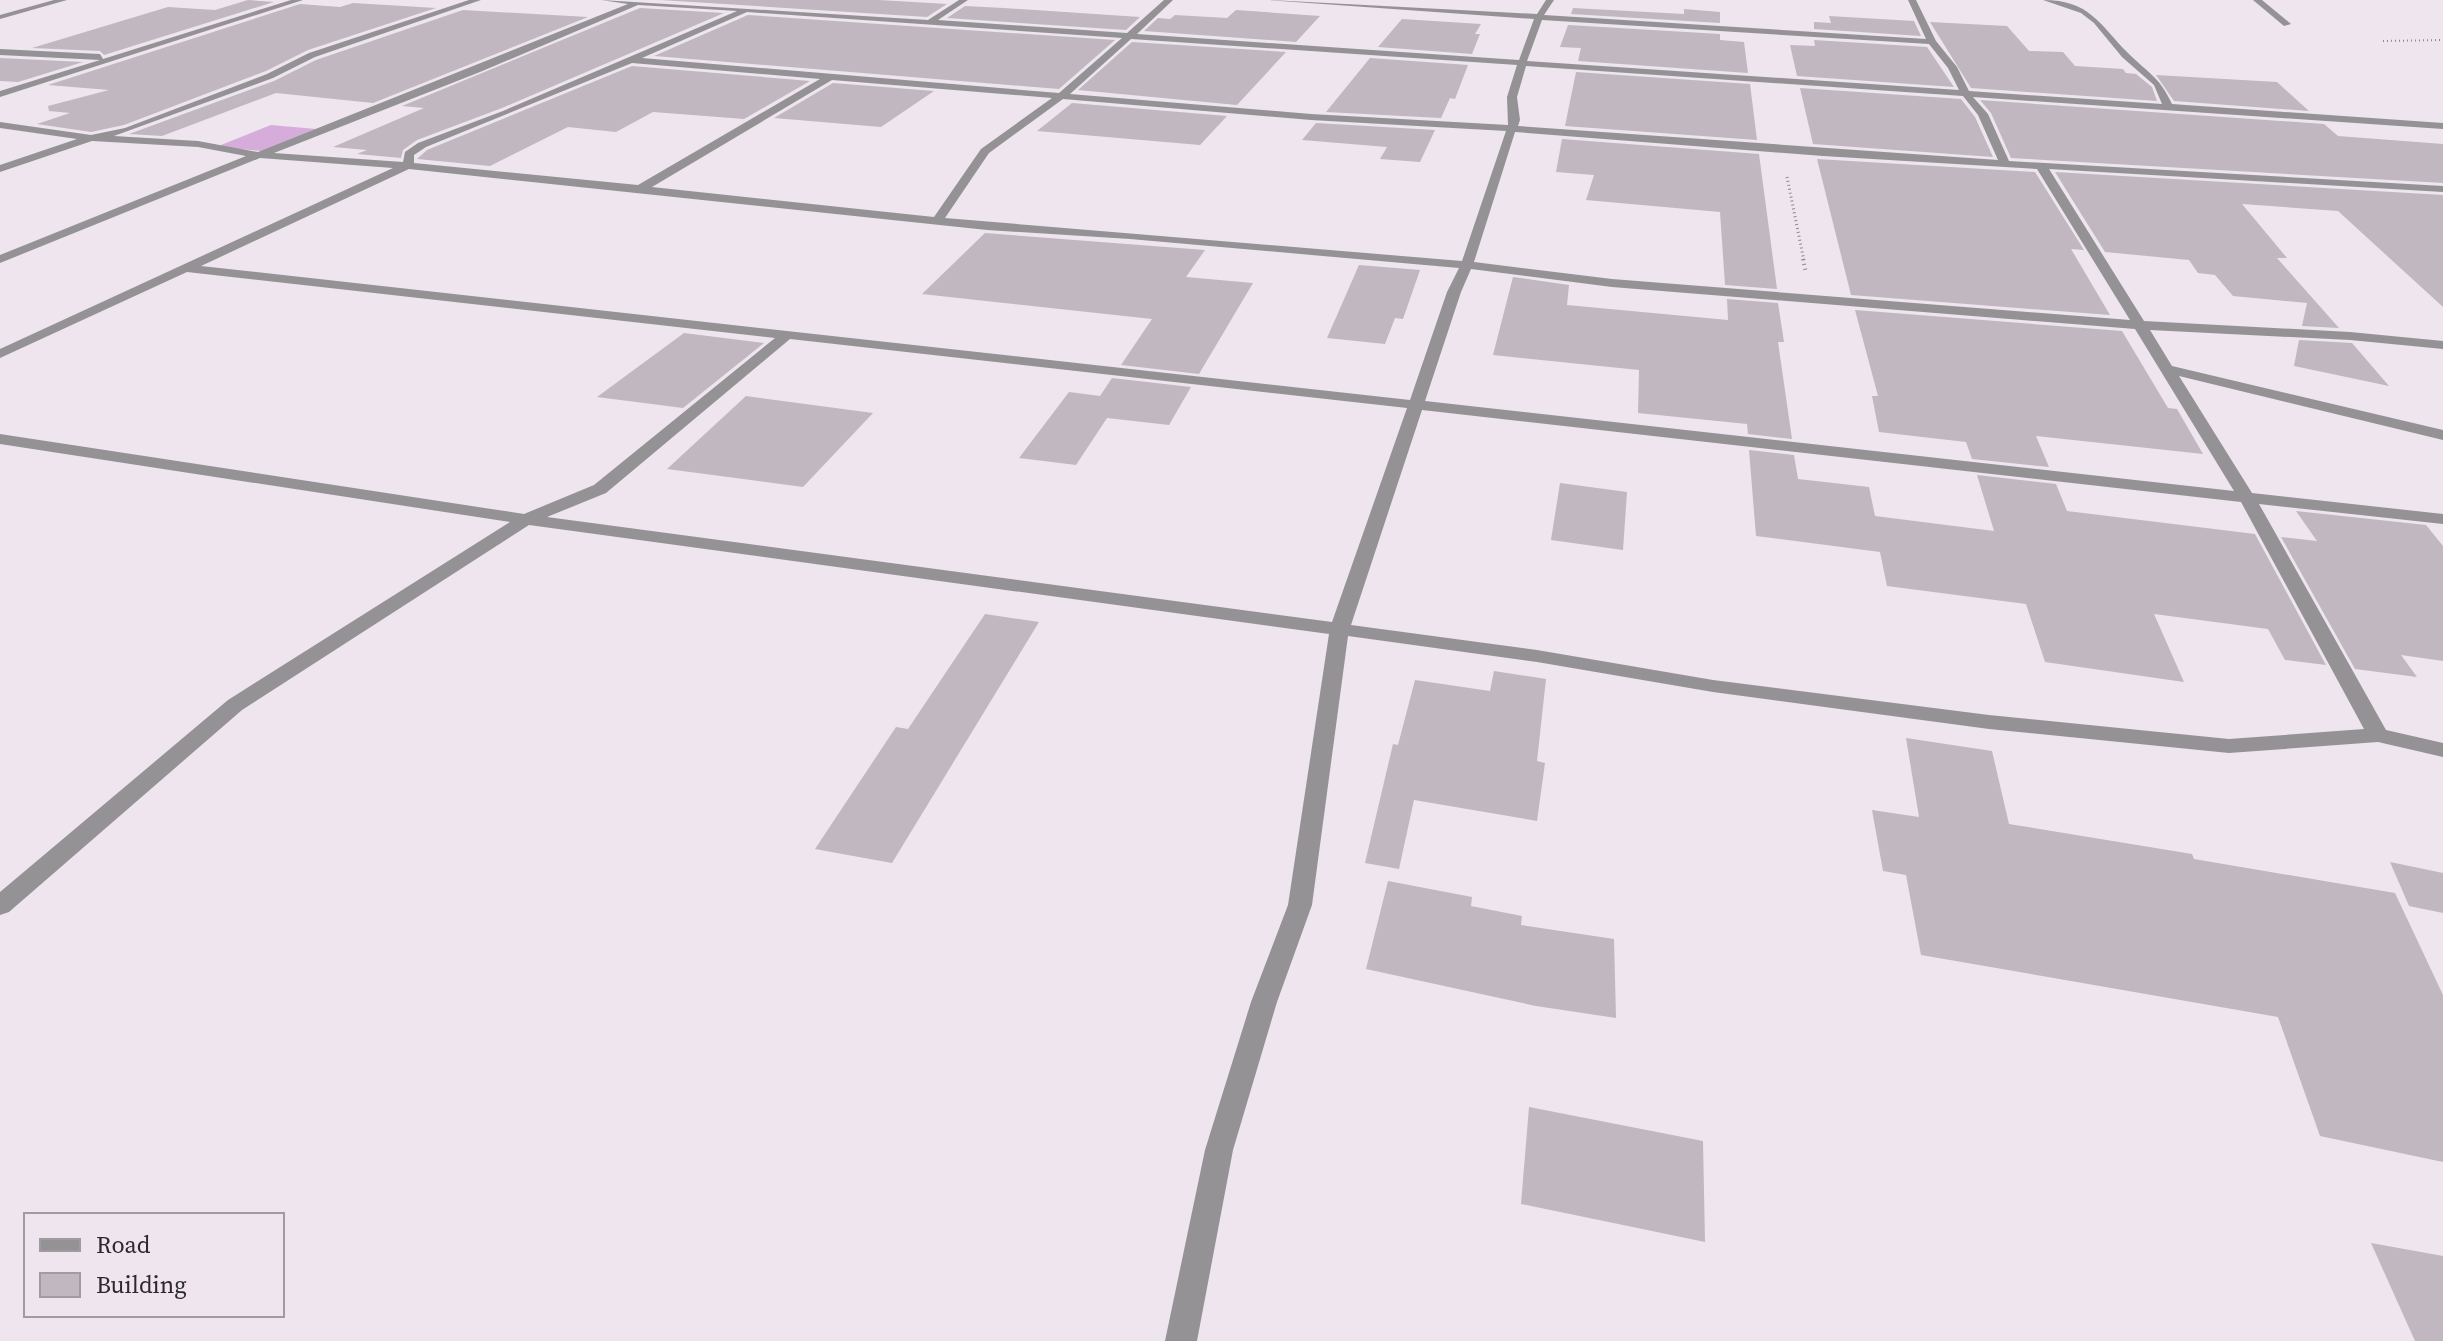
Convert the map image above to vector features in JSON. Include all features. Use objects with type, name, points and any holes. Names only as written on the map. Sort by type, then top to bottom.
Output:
[{"type":"street","points":[[0,17],[63,0]]},
{"type":"street","points":[[0,94],[299,0]]},
{"type":"street","points":[[0,169],[91,138],[128,130],[270,76],[312,55],[477,0]]},
{"type":"street","points":[[605,0],[2443,126]]},
{"type":"street","points":[[408,165],[409,154],[422,145],[632,60],[769,0]]},
{"type":"street","points":[[931,21],[964,0]]},
{"type":"street","points":[[938,220],[985,151],[1063,94],[1169,0]]},
{"type":"street","points":[[1272,0],[1932,42]]},
{"type":"street","points":[[1181,1341],[1219,1150],[1264,1002],[1300,905],[1339,631],[1512,130],[1515,120],[1512,97],[1522,63],[1539,17],[1550,0]]},
{"type":"street","points":[[1912,0],[1932,42],[1983,114],[2005,163]]},
{"type":"street","points":[[2047,0],[2084,11]]},
{"type":"street","points":[[2075,0],[2158,84],[2168,107]]},
{"type":"street","points":[[2257,0],[2287,24]]},
{"type":"street","points":[[0,259],[256,155],[501,61],[641,1]]},
{"type":"street","points":[[0,6],[30,9]]},
{"type":"street","points":[[0,52],[112,58]]},
{"type":"street","points":[[632,60],[1311,117],[1574,132],[1781,150],[2443,189]]},
{"type":"street","points":[[642,188],[831,76]]},
{"type":"street","points":[[0,125],[91,138],[149,139],[256,155],[408,165],[938,220],[1467,265],[1612,283],[2140,325],[2350,336],[2443,345]]},
{"type":"street","points":[[0,354],[408,165]]},
{"type":"street","points":[[2041,166],[2246,496],[2378,735]]},
{"type":"street","points":[[2402,187],[2443,198]]},
{"type":"street","points":[[186,268],[2443,519]]},
{"type":"street","points":[[0,906],[235,705],[526,519],[600,489],[785,336]]},
{"type":"street","points":[[2167,369],[2443,435]]},
{"type":"street","points":[[0,439],[526,519],[1537,656],[1713,686],[2004,724],[2229,746],[2378,735],[2443,750]]},
{"type":"path","points":[[2383,41],[2443,40]]},
{"type":"path","points":[[1781,150],[1811,297]]},
{"type":"shaded area","points":[[271,125],[316,129],[262,151],[216,147]]},
{"type":"building","points":[[248,0],[274,2],[104,55],[100,51],[32,48],[168,7],[215,10]]},
{"type":"building","points":[[660,0],[879,0],[947,4],[927,17]]},
{"type":"building","points":[[353,3],[436,8],[308,50],[266,71],[124,125],[91,132],[37,124],[70,113],[49,111],[48,106],[109,90],[48,85],[300,4],[340,7]]},
{"type":"building","points":[[965,6],[1140,17],[1126,30],[947,18]]},
{"type":"building","points":[[640,8],[724,13],[502,108],[417,140],[403,150],[401,158],[357,154],[367,150],[333,147],[424,108],[402,106]]},
{"type":"building","points":[[1573,8],[1684,14],[1684,9],[1720,12],[1720,23],[1571,14]]},
{"type":"building","points":[[463,10],[588,17],[373,103],[276,93],[162,136],[129,134],[274,81],[316,60]]},
{"type":"building","points":[[1236,10],[1320,16],[1296,42],[1144,31],[1158,18],[1170,19],[1175,15],[1227,18]]},
{"type":"building","points":[[748,15],[1115,40],[1059,89],[654,56]]},
{"type":"building","points":[[1829,16],[1914,21],[1921,36],[1814,29],[1814,22],[1831,23]]},
{"type":"building","points":[[1402,19],[1481,24],[1475,34],[1480,34],[1472,54],[1378,47]]},
{"type":"building","points":[[1930,22],[2007,26],[2029,51],[2063,52],[2075,66],[2123,69],[2126,73],[2136,74],[2152,87],[2157,101],[1971,88]]},
{"type":"building","points":[[1568,25],[1720,34],[1720,40],[1744,42],[1748,73],[1578,61],[1581,48],[1560,47]]},
{"type":"building","points":[[1814,40],[1927,47],[1954,87],[1797,76],[1790,45],[1815,46]]},
{"type":"building","points":[[1132,42],[1286,52],[1237,105],[1078,90]]},
{"type":"building","points":[[0,58],[83,62],[18,82],[0,81]]},
{"type":"building","points":[[1370,58],[1468,65],[1455,99],[1450,98],[1441,118],[1326,112]]},
{"type":"building","points":[[632,66],[810,81],[744,119],[653,112],[616,132],[568,127],[490,166],[417,159],[427,150]]},
{"type":"building","points":[[1576,72],[1750,84],[1757,140],[1565,126]]},
{"type":"building","points":[[2156,75],[2277,82],[2309,111],[2174,101]]},
{"type":"building","points":[[833,83],[934,91],[881,127],[774,118]]},
{"type":"building","points":[[1800,88],[1961,99],[1975,117],[1993,157],[1813,144]]},
{"type":"building","points":[[1980,100],[2324,124],[2338,136],[2443,144],[2443,183],[2011,158],[1991,113]]},
{"type":"building","points":[[1072,103],[1227,116],[1200,145],[1037,131]]},
{"type":"building","points":[[1316,123],[1435,130],[1420,162],[1380,159],[1387,147],[1302,140]]},
{"type":"building","points":[[1562,139],[1759,154],[1777,289],[1725,285],[1720,212],[1586,200],[1594,175],[1556,172]]},
{"type":"building","points":[[1817,159],[2035,172],[2084,250],[2071,249],[2110,315],[1851,295]]},
{"type":"building","points":[[2055,172],[2443,195],[2443,307],[2338,211],[2242,204],[2287,258],[2277,258],[2339,328],[2302,326],[2307,303],[2233,296],[2215,275],[2198,273],[2189,260],[2105,252]]},
{"type":"building","points":[[985,233],[1205,250],[1186,277],[1253,283],[1199,374],[1121,365],[1152,319],[922,294]]},
{"type":"building","points":[[1359,265],[1420,270],[1403,319],[1395,318],[1385,344],[1327,338]]},
{"type":"building","points":[[1513,277],[1569,285],[1567,305],[1728,320],[1727,299],[1778,303],[1784,342],[1778,342],[1792,439],[1748,434],[1747,424],[1638,413],[1639,370],[1493,355]]},
{"type":"building","points":[[1855,310],[2122,331],[2168,408],[2177,409],[2203,454],[2036,436],[2049,467],[1972,459],[1966,442],[1879,432],[1872,396],[1878,396]]},
{"type":"building","points":[[684,333],[764,343],[683,408],[597,397]]},
{"type":"building","points":[[2299,340],[2352,343],[2389,386],[2294,366]]},
{"type":"building","points":[[1112,378],[1191,387],[1169,425],[1107,418],[1076,465],[1019,458],[1069,392],[1100,396]]},
{"type":"building","points":[[746,396],[873,413],[803,487],[667,469]]},
{"type":"building","points":[[1749,450],[1794,455],[1798,479],[1869,487],[1875,516],[1994,531],[1977,475],[2056,484],[2067,511],[2255,534],[2326,665],[2285,660],[2268,629],[2154,614],[2184,682],[2045,662],[2026,604],[1887,586],[1880,552],[1756,536]]},
{"type":"building","points":[[1560,483],[1627,492],[1623,550],[1551,540]]},
{"type":"building","points":[[2296,511],[2426,525],[2443,546],[2443,661],[2401,655],[2417,677],[2355,669],[2281,537],[2317,541]]},
{"type":"building","points":[[985,614],[1039,622],[892,863],[815,849],[896,727],[908,729]]},
{"type":"building","points":[[1494,671],[1546,679],[1537,761],[1545,763],[1537,821],[1414,800],[1399,869],[1365,863],[1393,744],[1398,745],[1415,680],[1490,691]]},
{"type":"building","points":[[1906,738],[1992,751],[2009,824],[2192,854],[2194,859],[2395,893],[2443,995],[2443,1162],[2320,1136],[2278,1017],[1921,955],[1906,875],[1883,871],[1872,810],[1919,817]]},
{"type":"building","points":[[2390,862],[2443,873],[2443,913],[2409,906]]},
{"type":"building","points":[[1388,881],[1472,897],[1471,906],[1522,916],[1521,925],[1614,939],[1616,1018],[1536,1006],[1366,969]]},
{"type":"building","points":[[1529,1107],[1703,1141],[1705,1242],[1521,1204]]},
{"type":"building","points":[[2371,1243],[2443,1256],[2443,1341],[2415,1341]]}]
